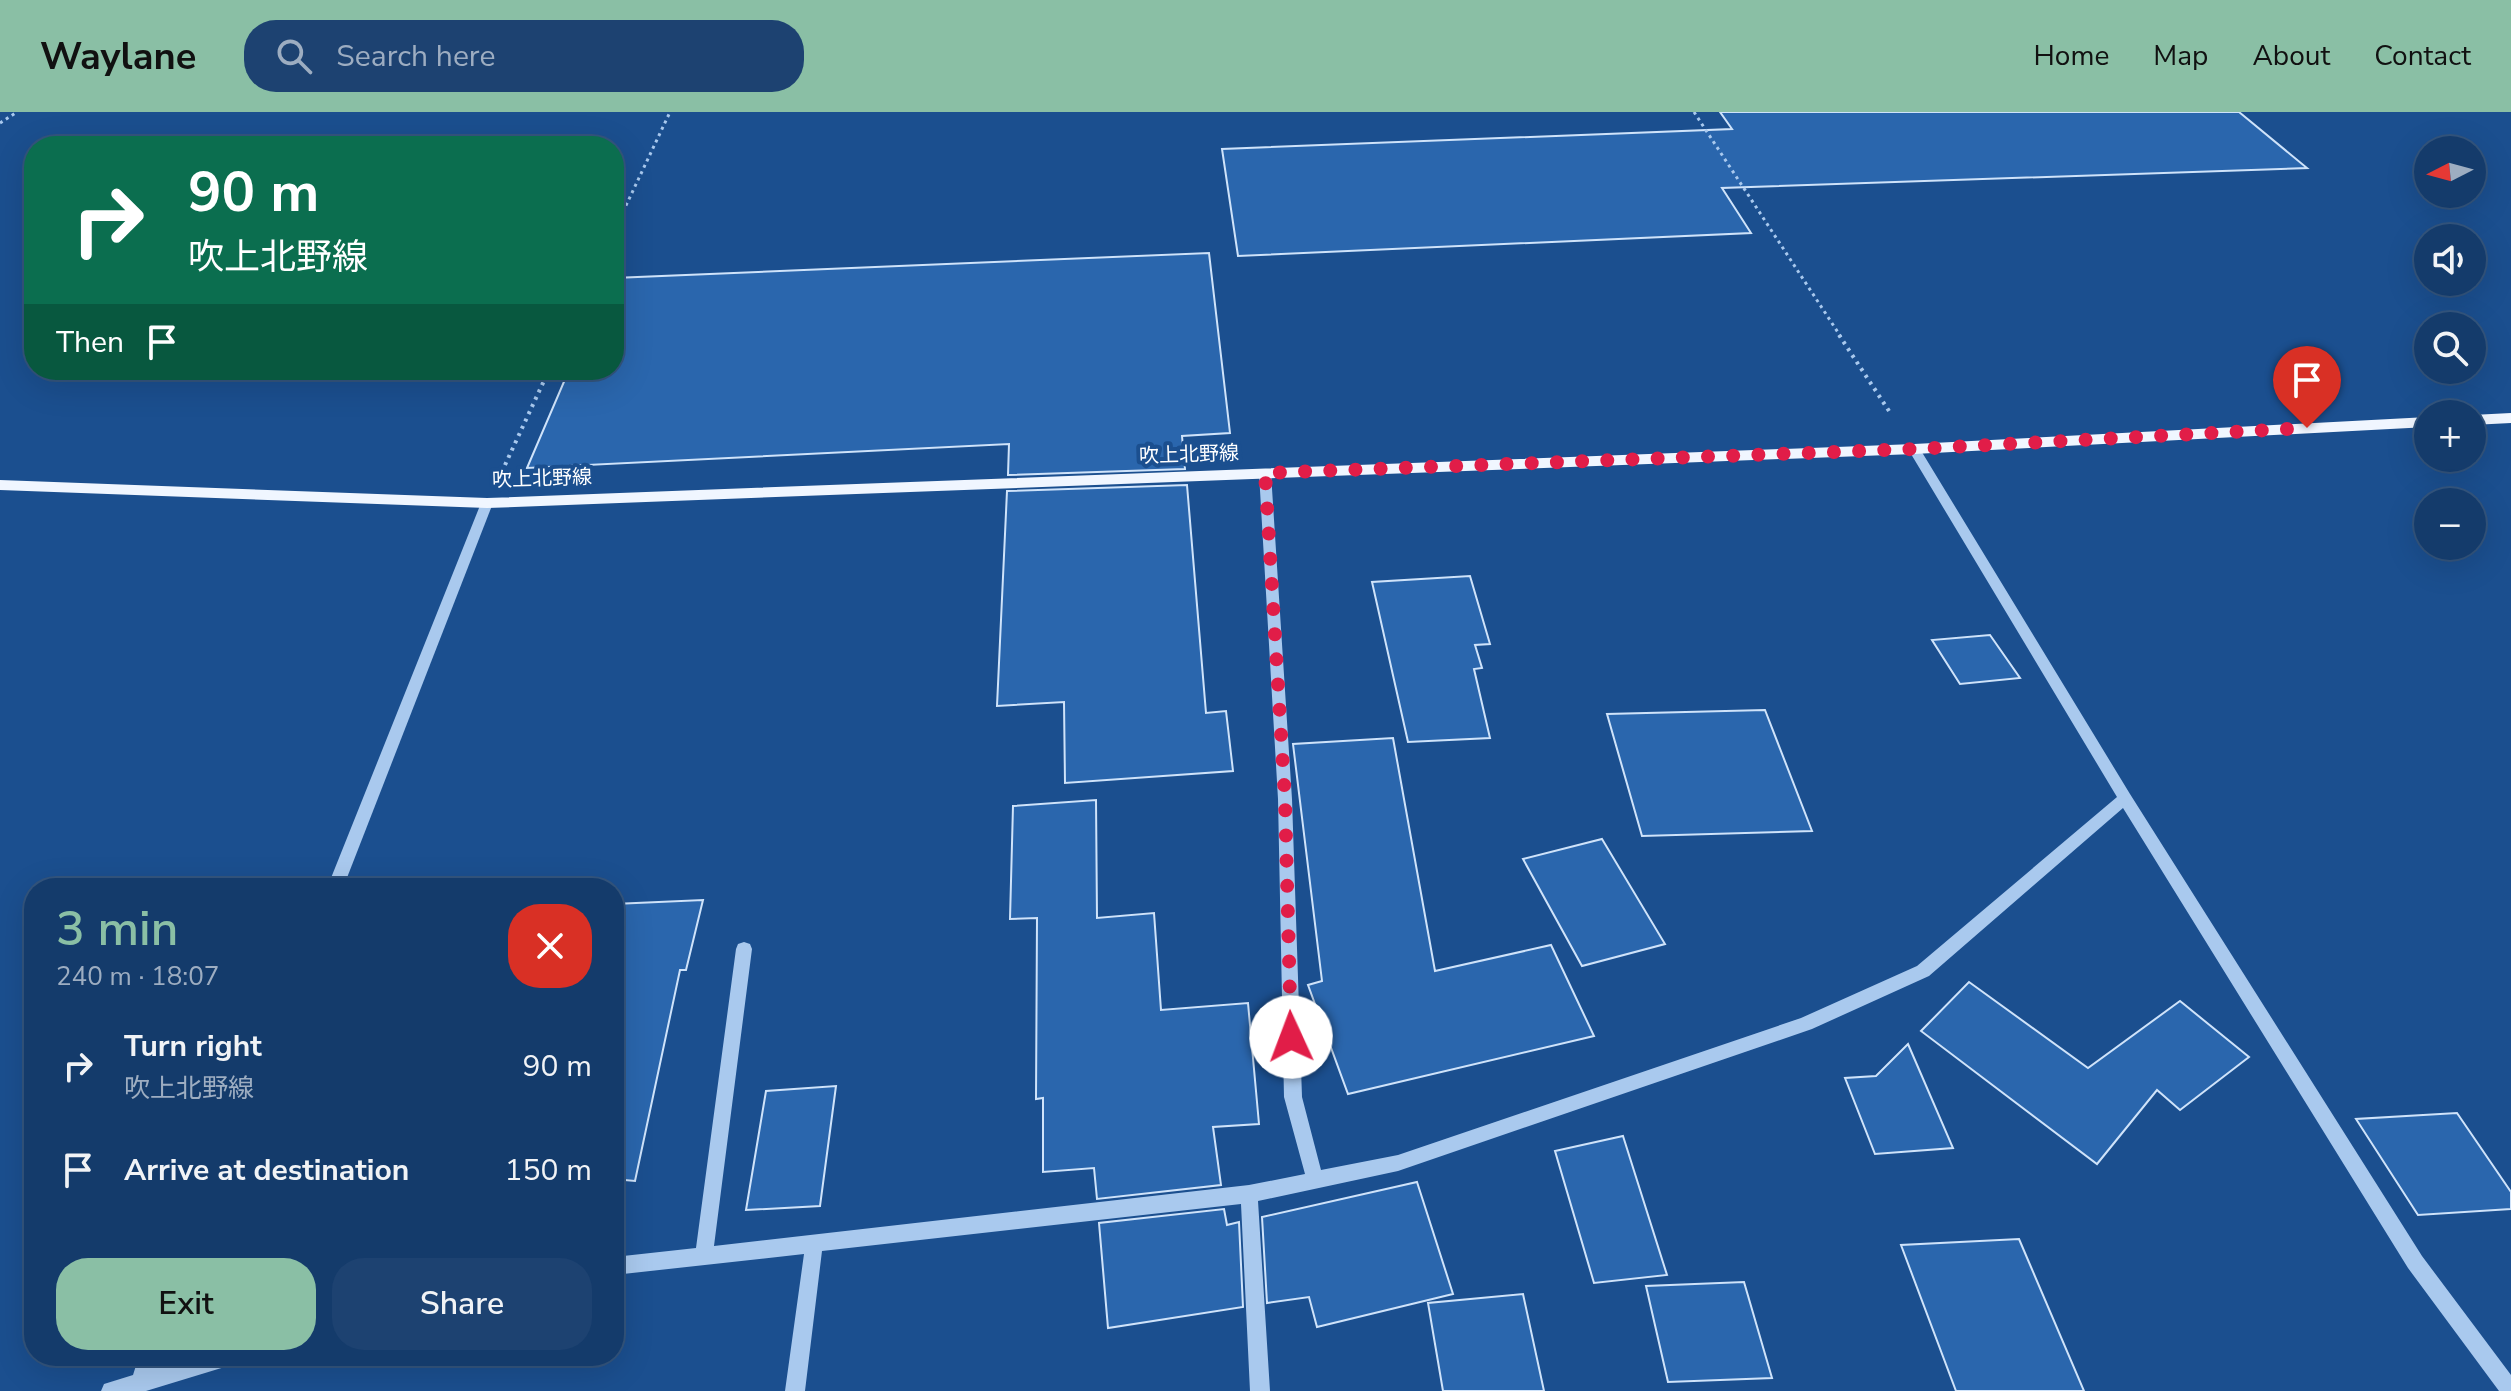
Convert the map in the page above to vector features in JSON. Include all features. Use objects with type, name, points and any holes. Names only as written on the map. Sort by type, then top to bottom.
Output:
[{"type":"main road","points":[[2486,419],[2511,418]]},
{"type":"main road","name":"吹上北野線","points":[[0,485],[487,503],[1914,449],[2414,423]]},
{"type":"street","points":[[1914,449],[2125,798],[2415,1262],[2511,1391]]},
{"type":"street","points":[[1265,473],[1285,799],[1293,1097],[1315,1180]]},
{"type":"street","points":[[339,878],[487,503]]},
{"type":"street","points":[[624,1265],[1249,1194],[1398,1163],[1806,1024],[1923,971],[2125,798]]},
{"type":"street","points":[[704,1254],[744,949]]},
{"type":"street","points":[[1249,1194],[1260,1391]]},
{"type":"street","points":[[795,1391],[814,1244]]},
{"type":"street","points":[[139,1384],[145,1366]]},
{"type":"street","points":[[111,1391],[196,1366]]},
{"type":"path","points":[[0,123],[17,112]]},
{"type":"path","points":[[624,210],[670,112]]},
{"type":"path","points":[[1694,112],[1914,449]]},
{"type":"path","points":[[487,503],[544,380]]},
{"type":"building","points":[[1720,112],[2239,112],[2307,168],[1722,188],[1751,233],[1238,256],[1222,149],[1732,129]]},
{"type":"building","points":[[1209,253],[1230,433],[1182,436],[1185,469],[1008,475],[1009,444],[527,468],[565,380],[624,380],[624,278]]},
{"type":"building","points":[[1187,485],[1206,713],[1226,711],[1233,771],[1065,783],[1064,702],[997,706],[1007,491]]},
{"type":"building","points":[[1470,576],[1490,644],[1475,645],[1482,668],[1474,669],[1490,738],[1408,742],[1372,582]]},
{"type":"building","points":[[1990,635],[2020,678],[1960,684],[1932,640]]},
{"type":"building","points":[[1765,710],[1812,831],[1642,836],[1607,714]]},
{"type":"building","points":[[1393,738],[1435,971],[1551,945],[1594,1036],[1348,1094],[1308,985],[1322,981],[1293,744]]},
{"type":"building","points":[[1096,800],[1097,918],[1154,913],[1161,1010],[1248,1003],[1259,1124],[1213,1127],[1221,1185],[1097,1199],[1094,1168],[1043,1172],[1043,1098],[1036,1099],[1037,918],[1010,919],[1013,806]]},
{"type":"building","points":[[1602,839],[1665,944],[1582,966],[1523,859]]},
{"type":"building","points":[[703,900],[686,970],[680,970],[635,1181],[624,1180],[624,904]]},
{"type":"building","points":[[1969,982],[2088,1068],[2180,1001],[2249,1057],[2180,1110],[2157,1090],[2097,1164],[1921,1031]]},
{"type":"building","points":[[1908,1044],[1953,1148],[1875,1154],[1845,1078],[1876,1076]]},
{"type":"building","points":[[836,1086],[820,1206],[746,1210],[766,1091]]},
{"type":"building","points":[[2457,1113],[2511,1192],[2511,1209],[2418,1215],[2356,1119]]},
{"type":"building","points":[[1623,1136],[1667,1275],[1594,1283],[1555,1151]]},
{"type":"building","points":[[1417,1182],[1453,1294],[1317,1327],[1309,1297],[1267,1303],[1262,1217]]},
{"type":"building","points":[[1224,1209],[1227,1225],[1239,1222],[1243,1307],[1108,1328],[1099,1223]]},
{"type":"building","points":[[2019,1239],[2084,1391],[1956,1391],[1901,1245]]},
{"type":"building","points":[[1744,1282],[1772,1378],[1668,1382],[1646,1286]]},
{"type":"building","points":[[1523,1294],[1544,1391],[1443,1391],[1428,1303]]},
{"type":"route","points":[[1291,1037],[1285,799],[1265,473],[1914,449],[2307,428]]}]
